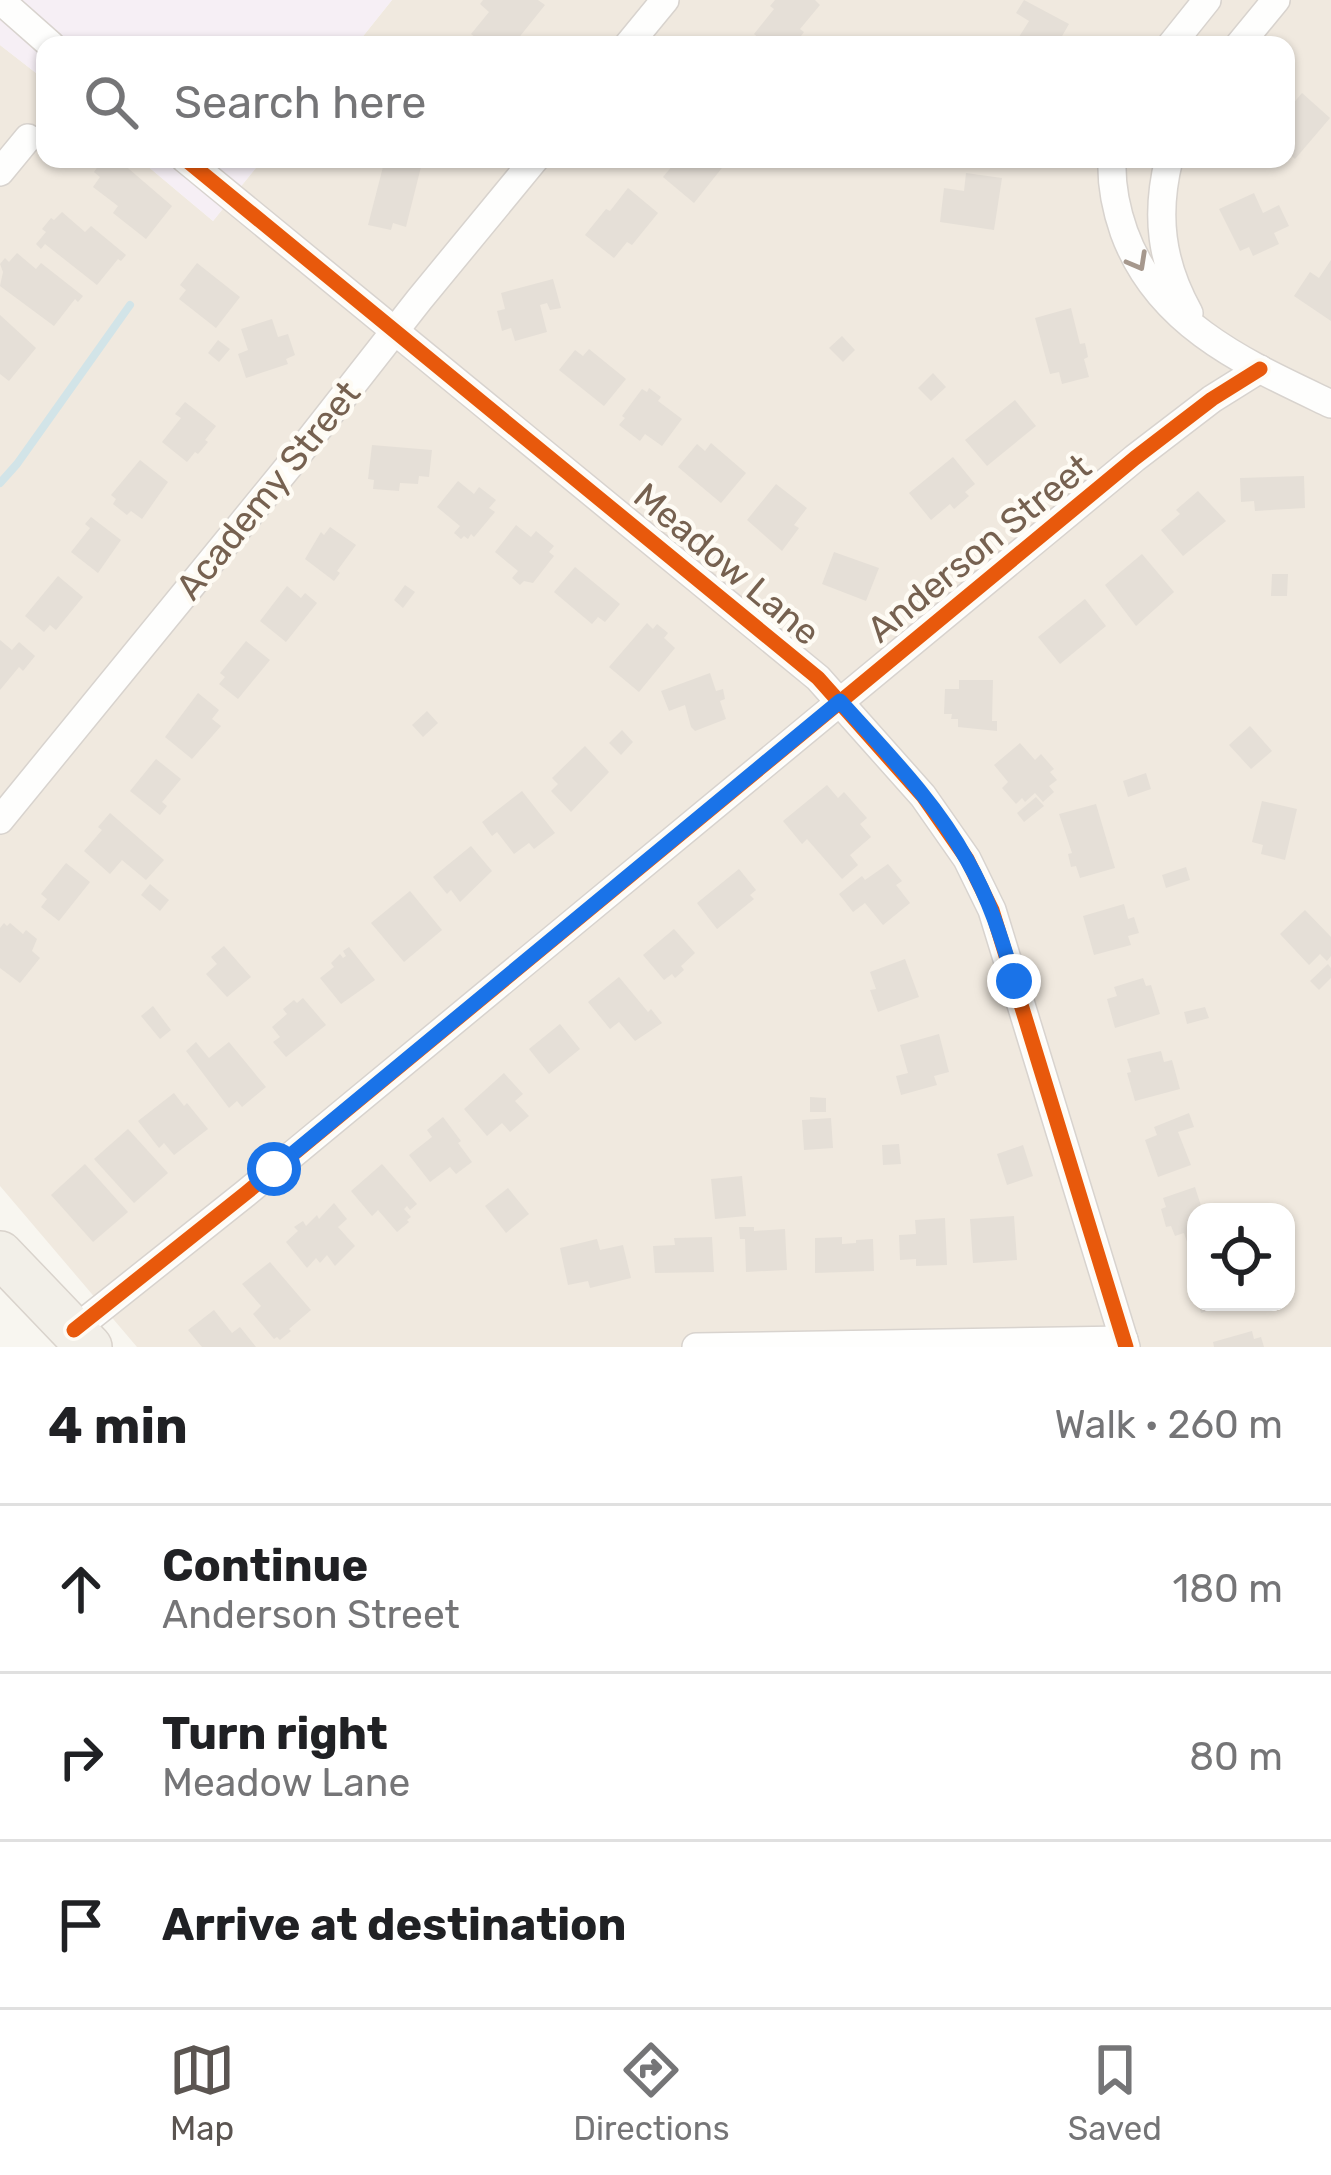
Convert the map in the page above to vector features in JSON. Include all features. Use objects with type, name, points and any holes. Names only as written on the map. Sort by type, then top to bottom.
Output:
[{"type":"main road","points":[[0,1254],[82,1339]]},
{"type":"street","points":[[0,0],[41,36]]},
{"type":"street","points":[[635,36],[665,0]]},
{"type":"street","points":[[1178,36],[1207,0]]},
{"type":"street","points":[[1247,36],[1276,0]]},
{"type":"street","points":[[0,172],[28,138]]},
{"type":"street","name":"Meadow Lane","points":[[196,168],[785,651],[840,701],[923,796],[967,859],[992,910],[1125,1343]]},
{"type":"street","name":"Academy Street","points":[[0,820],[528,168]]},
{"type":"street","points":[[1112,168],[1114,195],[1131,251],[1167,305],[1209,340],[1331,404]]},
{"type":"street","points":[[1166,168],[1160,218],[1163,251],[1175,288],[1209,340]]},
{"type":"street","name":"Anderson Street","points":[[82,1339],[246,1193],[1135,458],[1260,369]]},
{"type":"street","points":[[696,1347],[1125,1343]]},
{"type":"shaded area","points":[[0,0],[392,0],[363,36],[36,36],[36,73],[0,45]]},
{"type":"shaded area","points":[[392,0],[1331,0],[1331,1347],[137,1347],[0,1186],[0,45],[36,73],[36,168],[150,168],[213,221],[256,168],[1295,168],[1295,36],[363,36]]},
{"type":"shaded area","points":[[150,168],[256,168],[213,221]]},
{"type":"building","points":[[483,0],[538,0],[545,5],[520,36],[474,36],[489,12],[480,4]]},
{"type":"building","points":[[775,0],[815,0],[820,5],[800,29],[801,36],[756,36],[774,9],[770,6]]},
{"type":"building","points":[[1024,0],[1069,24],[1062,36],[1020,36],[1029,21],[1016,13]]},
{"type":"building","points":[[1302,93],[1330,118],[1295,159],[1295,101]]},
{"type":"building","points":[[97,168],[128,168],[172,206],[146,239],[113,213],[118,206],[93,187],[100,177],[94,172]]},
{"type":"building","points":[[383,168],[421,168],[406,227],[393,223],[391,230],[368,225]]},
{"type":"building","points":[[670,168],[722,168],[694,203],[663,177]]},
{"type":"building","points":[[966,173],[1002,178],[994,230],[940,222],[944,188],[964,191]]},
{"type":"building","points":[[628,188],[658,213],[632,245],[627,242],[614,258],[585,235]]},
{"type":"building","points":[[1254,193],[1263,213],[1279,205],[1289,226],[1274,233],[1279,244],[1253,256],[1249,247],[1240,251],[1219,209]]},
{"type":"building","points":[[62,212],[85,232],[91,226],[126,255],[97,285],[45,244],[41,249],[36,244],[46,232],[42,229]]},
{"type":"building","points":[[17,253],[36,269],[41,263],[83,296],[78,302],[75,299],[54,326],[0,286],[0,264]]},
{"type":"building","points":[[1331,260],[1331,321],[1294,296],[1310,272],[1319,278]]},
{"type":"building","points":[[197,263],[240,297],[216,328],[179,299],[186,290],[180,285]]},
{"type":"building","points":[[553,279],[561,308],[540,305],[547,332],[515,341],[511,328],[502,331],[497,311],[505,309],[501,293]]},
{"type":"building","points":[[1071,308],[1080,344],[1085,343],[1089,377],[1062,384],[1059,372],[1050,374],[1035,318]]},
{"type":"building","points":[[0,315],[36,348],[9,381],[0,374]]},
{"type":"building","points":[[272,319],[278,337],[288,334],[295,355],[286,359],[288,364],[246,378],[238,354],[248,350],[241,329]]},
{"type":"building","points":[[842,336],[855,350],[843,362],[829,348]]},
{"type":"building","points":[[218,340],[230,349],[219,362],[208,353]]},
{"type":"building","points":[[589,349],[626,379],[604,406],[559,370],[575,350],[583,356]]},
{"type":"building","points":[[933,373],[946,387],[931,401],[918,388]]},
{"type":"building","points":[[649,388],[682,419],[662,446],[645,434],[640,441],[619,425],[642,389],[647,392]]},
{"type":"building","points":[[1015,400],[1036,426],[987,466],[965,440]]},
{"type":"building","points":[[185,402],[216,426],[208,442],[187,462],[162,442],[181,418],[175,414]]},
{"type":"building","points":[[711,443],[746,473],[721,503],[678,467],[697,444],[705,451]]},
{"type":"building","points":[[372,445],[432,450],[429,477],[419,476],[418,484],[400,483],[399,491],[373,489],[374,480],[368,479]]},
{"type":"building","points":[[953,457],[975,484],[954,509],[950,504],[931,520],[909,493]]},
{"type":"building","points":[[140,460],[168,482],[142,519],[131,511],[127,515],[113,504],[116,499],[111,495]]},
{"type":"building","points":[[1304,476],[1305,508],[1255,511],[1254,501],[1241,502],[1240,478]]},
{"type":"building","points":[[458,481],[474,494],[479,487],[496,500],[489,508],[495,512],[468,539],[454,533],[460,526],[437,507]]},
{"type":"building","points":[[776,484],[807,508],[782,551],[747,520]]},
{"type":"building","points":[[1198,491],[1226,521],[1183,556],[1161,530]]},
{"type":"building","points":[[91,517],[121,540],[98,573],[71,552],[90,528],[85,524]]},
{"type":"building","points":[[516,525],[531,537],[536,531],[554,546],[549,552],[554,556],[533,583],[520,585],[512,578],[518,571],[495,552]]},
{"type":"building","points":[[330,527],[356,545],[334,581],[305,559],[321,532],[324,535]]},
{"type":"building","points":[[834,552],[879,568],[866,601],[822,584]]},
{"type":"building","points":[[1142,554],[1174,592],[1136,626],[1105,585]]},
{"type":"building","points":[[575,567],[620,604],[605,622],[598,617],[592,624],[554,592]]},
{"type":"building","points":[[1272,574],[1288,574],[1287,596],[1271,596]]},
{"type":"building","points":[[58,576],[83,597],[56,630],[50,625],[44,632],[25,616]]},
{"type":"building","points":[[405,585],[415,592],[403,608],[394,600]]},
{"type":"building","points":[[287,586],[317,603],[286,642],[260,621]]},
{"type":"building","points":[[1085,599],[1106,626],[1060,664],[1038,637]]},
{"type":"building","points":[[647,623],[668,633],[664,638],[675,648],[639,692],[609,667]]},
{"type":"building","points":[[0,640],[12,650],[19,642],[35,656],[0,690]]},
{"type":"building","points":[[246,641],[270,660],[238,699],[219,684],[225,677],[220,673]]},
{"type":"building","points":[[710,673],[716,691],[723,689],[725,699],[720,701],[726,719],[695,731],[685,705],[669,711],[661,691]]},
{"type":"building","points":[[959,680],[993,680],[992,721],[997,721],[997,731],[958,727],[958,719],[944,714],[945,689],[959,689]]},
{"type":"building","points":[[198,693],[219,710],[212,719],[221,726],[192,759],[165,737]]},
{"type":"building","points":[[427,711],[438,723],[423,737],[412,725]]},
{"type":"building","points":[[1250,726],[1272,751],[1251,769],[1229,745]]},
{"type":"building","points":[[622,730],[633,742],[621,755],[609,743]]},
{"type":"building","points":[[1020,743],[1035,760],[1041,754],[1054,769],[1050,772],[1057,780],[1049,786],[1054,792],[1043,802],[1035,793],[1016,804],[1002,788],[1008,782],[994,765]]},
{"type":"building","points":[[585,746],[609,772],[571,812],[551,791],[558,784],[552,778]]},
{"type":"building","points":[[156,759],[181,779],[162,802],[167,806],[160,815],[130,791]]},
{"type":"building","points":[[1146,773],[1151,789],[1128,797],[1123,781]]},
{"type":"building","points":[[827,785],[838,798],[844,792],[867,818],[860,824],[871,837],[850,855],[858,865],[842,879],[807,839],[802,844],[783,821]]},
{"type":"building","points":[[522,791],[555,833],[534,849],[529,843],[514,854],[482,822]]},
{"type":"building","points":[[1036,797],[1044,806],[1024,822],[1017,813]]},
{"type":"building","points":[[1262,801],[1297,809],[1285,860],[1261,854],[1263,845],[1252,842]]},
{"type":"building","points":[[1096,804],[1115,868],[1080,878],[1076,866],[1071,867],[1068,854],[1072,853],[1059,814]]},
{"type":"building","points":[[110,813],[164,860],[146,880],[122,860],[110,874],[84,851]]},
{"type":"building","points":[[471,846],[492,871],[460,902],[433,877]]},
{"type":"building","points":[[66,863],[90,882],[59,921],[41,907],[47,899],[41,894]]},
{"type":"building","points":[[888,864],[902,881],[896,885],[910,903],[883,925],[865,903],[853,912],[839,894]]},
{"type":"building","points":[[1186,867],[1190,880],[1166,888],[1162,875]]},
{"type":"building","points":[[739,869],[756,890],[750,895],[754,899],[717,929],[697,903]]},
{"type":"building","points":[[150,884],[169,900],[160,911],[141,895]]},
{"type":"building","points":[[410,891],[442,930],[404,962],[371,923]]},
{"type":"building","points":[[1124,904],[1139,933],[1128,936],[1131,945],[1094,955],[1083,916]]},
{"type":"building","points":[[1305,910],[1331,937],[1327,961],[1320,954],[1309,965],[1280,934]]},
{"type":"building","points":[[4,923],[37,939],[32,951],[40,958],[20,983],[0,968]]},
{"type":"building","points":[[674,929],[695,953],[675,978],[672,974],[664,980],[643,955]]},
{"type":"building","points":[[224,946],[251,977],[227,997],[206,974],[217,964],[211,957]]},
{"type":"building","points":[[349,947],[375,980],[341,1004],[320,978],[334,967],[331,963],[340,954],[346,956],[343,951]]},
{"type":"building","points":[[905,959],[919,997],[878,1012],[870,972]]},
{"type":"building","points":[[1328,964],[1331,978],[1319,990],[1310,981]]},
{"type":"building","points":[[619,977],[662,1023],[635,1041],[619,1022],[610,1029],[588,1002]]},
{"type":"building","points":[[1143,978],[1146,986],[1151,985],[1160,1014],[1115,1028],[1107,999],[1117,996],[1114,987]]},
{"type":"building","points":[[303,998],[326,1025],[286,1057],[273,1042],[280,1037],[272,1027],[287,1014],[283,1009]]},
{"type":"building","points":[[153,1006],[171,1030],[160,1039],[141,1016]]},
{"type":"building","points":[[1205,1007],[1209,1018],[1187,1024],[1184,1012]]},
{"type":"building","points":[[560,1024],[580,1049],[549,1074],[529,1049]]},
{"type":"building","points":[[939,1034],[949,1072],[934,1076],[937,1085],[901,1095],[896,1076],[908,1073],[900,1045]]},
{"type":"building","points":[[196,1042],[209,1058],[229,1042],[266,1087],[242,1107],[237,1101],[229,1108],[186,1051]]},
{"type":"building","points":[[1161,1051],[1164,1062],[1172,1060],[1180,1089],[1135,1101],[1127,1059]]},
{"type":"building","points":[[504,1073],[523,1094],[515,1101],[529,1116],[510,1132],[502,1123],[487,1136],[464,1109]]},
{"type":"building","points":[[174,1093],[208,1129],[174,1155],[164,1143],[159,1148],[138,1121]]},
{"type":"building","points":[[810,1097],[826,1098],[826,1112],[810,1112]]},
{"type":"building","points":[[1189,1113],[1194,1127],[1178,1132],[1191,1165],[1158,1177],[1145,1140],[1157,1135],[1154,1127]]},
{"type":"building","points":[[443,1117],[472,1162],[456,1174],[450,1167],[430,1182],[409,1155],[432,1137],[427,1130]]},
{"type":"building","points":[[831,1118],[833,1148],[804,1150],[802,1120]]},
{"type":"building","points":[[128,1129],[168,1173],[134,1203],[94,1159]]},
{"type":"building","points":[[899,1144],[901,1164],[883,1165],[882,1145]]},
{"type":"building","points":[[1023,1145],[1033,1176],[1007,1185],[997,1154]]},
{"type":"building","points":[[85,1164],[128,1212],[93,1242],[51,1195]]},
{"type":"building","points":[[382,1164],[417,1204],[404,1209],[411,1217],[397,1232],[378,1210],[372,1216],[351,1191]]},
{"type":"building","points":[[742,1176],[746,1216],[715,1219],[711,1179]]},
{"type":"building","points":[[1195,1187],[1200,1203],[1187,1203],[1187,1242],[1184,1233],[1175,1236],[1171,1226],[1166,1227],[1163,1198]]},
{"type":"building","points":[[508,1188],[529,1214],[506,1233],[485,1206]]},
{"type":"building","points":[[334,1203],[347,1219],[338,1227],[355,1246],[335,1266],[327,1255],[307,1268],[286,1242],[298,1231],[294,1227],[303,1221],[306,1226],[317,1215],[319,1219]]},
{"type":"building","points":[[1014,1216],[1017,1260],[973,1263],[970,1219]]},
{"type":"building","points":[[945,1218],[947,1265],[916,1266],[916,1259],[900,1260],[899,1235],[916,1234],[915,1220]]},
{"type":"building","points":[[739,1227],[785,1229],[787,1270],[746,1272],[745,1239],[740,1239]]},
{"type":"building","points":[[712,1237],[714,1272],[655,1273],[653,1246],[675,1245],[674,1238]]},
{"type":"building","points":[[842,1237],[842,1244],[873,1239],[874,1271],[815,1273],[815,1238]]},
{"type":"building","points":[[597,1239],[600,1250],[623,1245],[631,1278],[590,1288],[588,1281],[568,1285],[560,1248]]},
{"type":"building","points":[[270,1262],[311,1310],[280,1340],[253,1314],[261,1306],[242,1284]]},
{"type":"building","points":[[214,1310],[232,1333],[240,1327],[256,1347],[202,1347],[188,1330]]},
{"type":"building","points":[[1252,1331],[1264,1347],[1214,1347],[1213,1342]]},
{"type":"waterway","points":[[0,483],[130,305]]},
{"type":"cycle path","points":[[196,168],[818,678],[923,796],[967,859],[992,910],[1126,1347]]},
{"type":"cycle path","points":[[74,1330],[1135,458],[1260,369]]},
{"type":"route","points":[[274,1169],[840,701],[923,796],[967,859],[992,910],[1014,981]]}]
